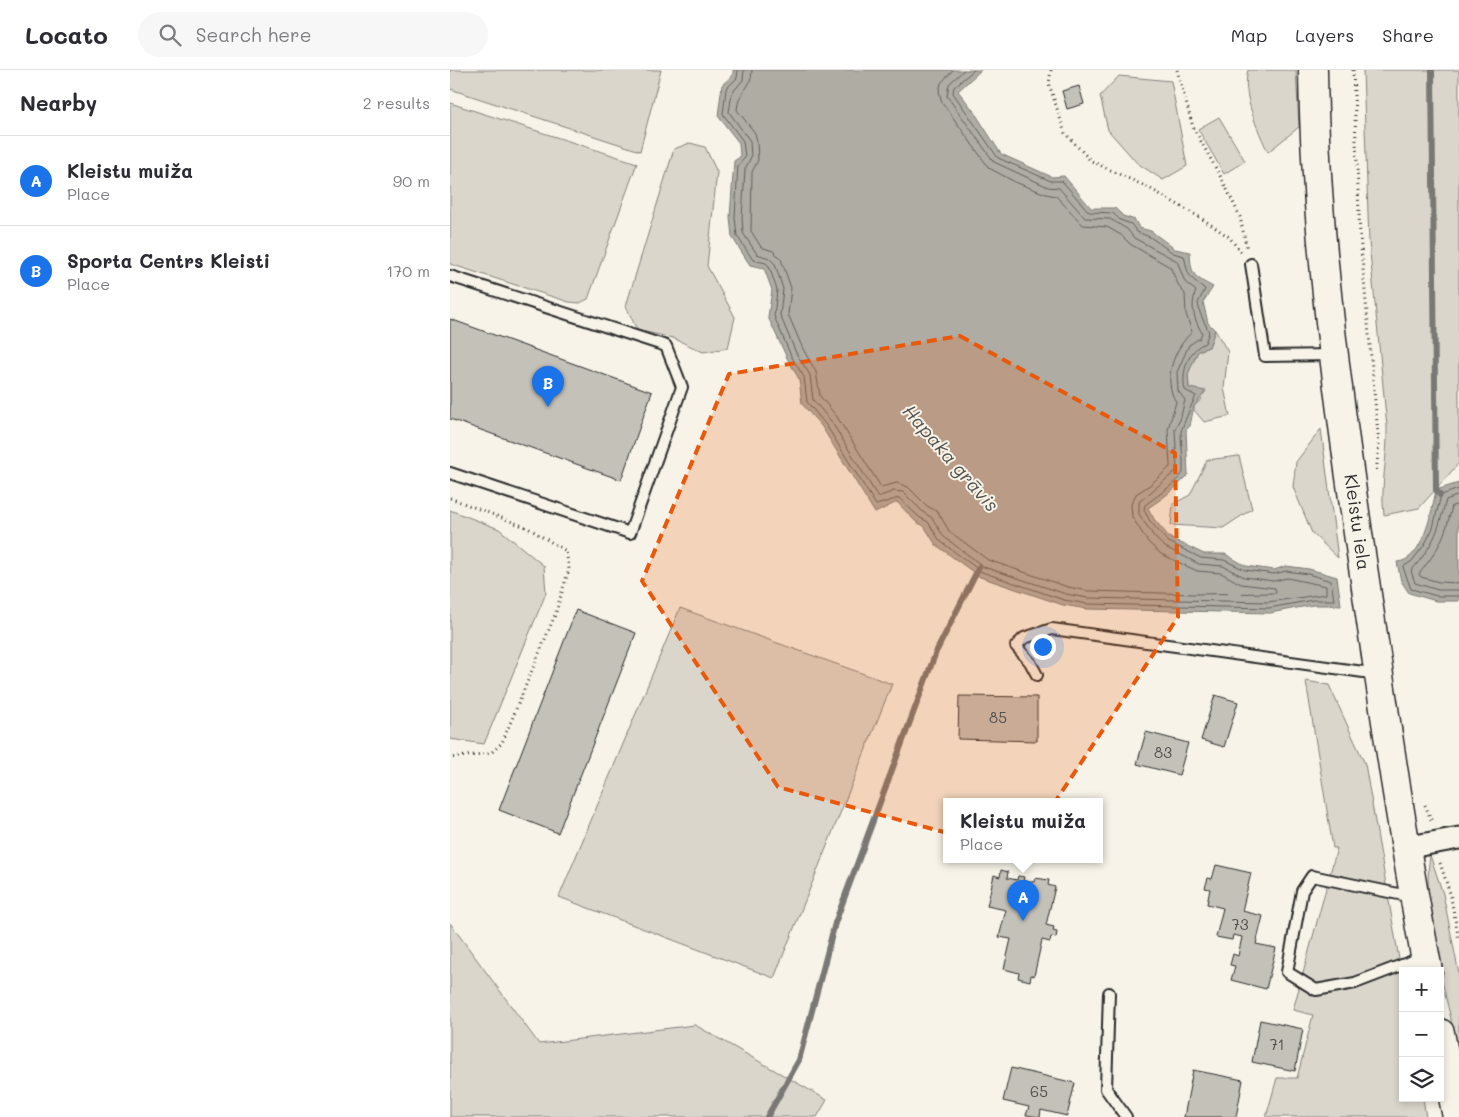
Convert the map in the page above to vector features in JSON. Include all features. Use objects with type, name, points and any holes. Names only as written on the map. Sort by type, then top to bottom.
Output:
[{"type":"main road","name":"Kleistu iela","points":[[1313,70],[1320,223],[1332,355],[1404,848],[1427,964]]},
{"type":"main road","points":[[1444,1053],[1457,1117]]},
{"type":"street","points":[[1404,848],[1459,838]]},
{"type":"lane","points":[[1250,264],[1265,356],[1332,355]]},
{"type":"lane","points":[[450,276],[666,346],[682,387],[630,533],[450,474]]},
{"type":"lane","points":[[1037,675],[1030,662],[1016,646],[1024,638],[1052,629],[1379,674]]},
{"type":"lane","points":[[1414,898],[1312,876],[1302,891],[1287,972],[1316,990],[1355,983],[1427,964]]},
{"type":"lane","points":[[1109,993],[1106,1089],[1126,1117]]},
{"type":"path","points":[[1051,70],[1049,84],[1065,133],[1091,161],[1149,188],[1230,237],[1250,264]]},
{"type":"path","points":[[1177,70],[1193,127],[1240,217],[1250,264]]},
{"type":"path","points":[[1354,70],[1360,236],[1379,445],[1374,482]]},
{"type":"path","points":[[450,498],[528,528],[566,552],[570,569],[555,615],[502,743],[492,753],[450,758]]},
{"type":"path","points":[[1424,802],[1431,816],[1437,852],[1450,893],[1459,940]]},
{"type":"highlighted area","points":[[960,336],[1175,453],[1178,617],[1021,853],[778,787],[642,581],[729,374]]},
{"type":"shaded area","points":[[450,70],[661,70],[640,151],[450,89]]},
{"type":"shaded area","points":[[1248,70],[1296,70],[1299,127],[1268,152],[1255,123],[1249,101],[1246,79]]},
{"type":"shaded area","points":[[1363,70],[1459,70],[1459,463],[1419,508],[1384,515],[1383,493],[1387,427],[1369,242]]},
{"type":"shaded area","points":[[1119,76],[1171,81],[1187,166],[1163,180],[1137,163],[1108,130],[1100,96]]},
{"type":"shaded area","points":[[450,103],[637,163],[588,299],[580,303],[569,302],[450,264]]},
{"type":"shaded area","points":[[1219,117],[1245,161],[1224,174],[1198,129]]},
{"type":"shaded area","points":[[690,143],[705,147],[717,172],[707,266],[735,317],[728,348],[703,352],[673,338],[637,330],[626,306],[674,149]]},
{"type":"shaded area","points":[[1215,330],[1228,352],[1224,388],[1230,416],[1204,422],[1194,410],[1194,406],[1202,399],[1189,388],[1188,374],[1198,351],[1209,347]]},
{"type":"shaded area","points":[[1321,429],[1338,558],[1312,533],[1293,487],[1296,462]]},
{"type":"shaded area","points":[[1239,456],[1252,509],[1223,528],[1171,525],[1173,504],[1190,495],[1207,460]]},
{"type":"shaded area","points":[[450,510],[499,529],[544,566],[546,593],[484,744],[450,739]]},
{"type":"shaded area","points":[[680,608],[892,684],[774,978],[559,897]]},
{"type":"shaded area","points":[[1306,681],[1329,685],[1365,764],[1400,967],[1399,1102],[1424,1102],[1426,1117],[1266,1117],[1277,1078],[1297,1078],[1313,1015],[1293,1010],[1337,848],[1333,848]]},
{"type":"shaded area","points":[[1430,855],[1443,894],[1459,974],[1459,1055],[1444,991],[1444,967],[1439,967],[1432,928],[1428,878]]},
{"type":"shaded area","points":[[450,923],[539,1044],[695,1025],[827,1100],[817,1117],[450,1117]]},
{"type":"water","name":"Hapaka grāvis","points":[[733,70],[981,70],[958,91],[973,110],[1001,154],[1052,177],[1064,176],[1091,208],[1115,208],[1123,216],[1135,220],[1139,228],[1151,231],[1175,249],[1190,252],[1191,266],[1194,274],[1213,287],[1203,302],[1208,323],[1215,330],[1209,347],[1198,351],[1188,374],[1189,388],[1206,391],[1194,406],[1190,426],[1186,430],[1188,475],[1169,493],[1148,508],[1154,519],[1170,538],[1204,554],[1225,554],[1246,566],[1274,570],[1286,566],[1309,569],[1337,577],[1341,605],[1313,605],[1270,613],[1087,609],[1063,605],[980,577],[936,545],[924,526],[916,522],[897,502],[875,513],[822,427],[802,404],[799,379],[768,317],[772,290],[764,268],[750,265],[732,237],[730,217],[734,161],[740,157],[739,143],[718,116],[722,85],[733,75]]},
{"type":"water","points":[[1459,483],[1459,601],[1436,601],[1409,593],[1401,581],[1397,562],[1406,559],[1414,553],[1420,544],[1429,521],[1436,490]]},
{"type":"building","points":[[1079,86],[1084,104],[1067,109],[1062,91]]},
{"type":"building","points":[[450,319],[652,392],[621,480],[450,419]]},
{"type":"building","points":[[576,610],[636,633],[558,833],[499,810]]},
{"type":"building","points":[[1215,695],[1238,702],[1224,747],[1201,740]]},
{"type":"building","points":[[959,696],[1037,697],[1037,741],[958,739]]},
{"type":"building","points":[[1146,732],[1188,743],[1179,775],[1137,764]]},
{"type":"building","points":[[1216,865],[1251,873],[1242,911],[1263,916],[1256,944],[1276,948],[1266,989],[1231,980],[1235,966],[1230,965],[1233,954],[1238,956],[1242,937],[1233,935],[1232,940],[1216,937],[1223,908],[1207,904],[1210,889],[1205,888],[1208,878],[1212,879]]},
{"type":"building","points":[[1001,870],[1008,872],[1007,878],[1017,880],[1018,876],[1024,877],[1023,881],[1034,882],[1035,878],[1049,880],[1048,885],[1055,887],[1046,925],[1054,927],[1053,931],[1057,932],[1056,938],[1051,937],[1050,942],[1042,940],[1034,976],[1031,975],[1030,981],[1018,978],[1019,973],[1004,969],[1011,939],[999,937],[1006,910],[987,906],[994,875],[1000,877]]},
{"type":"building","points":[[1260,1020],[1303,1029],[1295,1071],[1252,1062]]},
{"type":"building","points":[[1011,1068],[1075,1083],[1067,1116],[1041,1110],[1040,1117],[1026,1115],[1029,1107],[1003,1101]]},
{"type":"building","points":[[1193,1070],[1243,1080],[1236,1117],[1184,1117]]},
{"type":"waterway","points":[[1432,70],[1436,490],[1440,495]]},
{"type":"waterway","points":[[767,1117],[799,1060],[835,923],[936,652],[979,567]]},
{"type":"place","name":"Sporta Centrs Kleisti","points":[[548,407]]},
{"type":"place","name":"Kleistu muiža","points":[[1023,921]]}]
